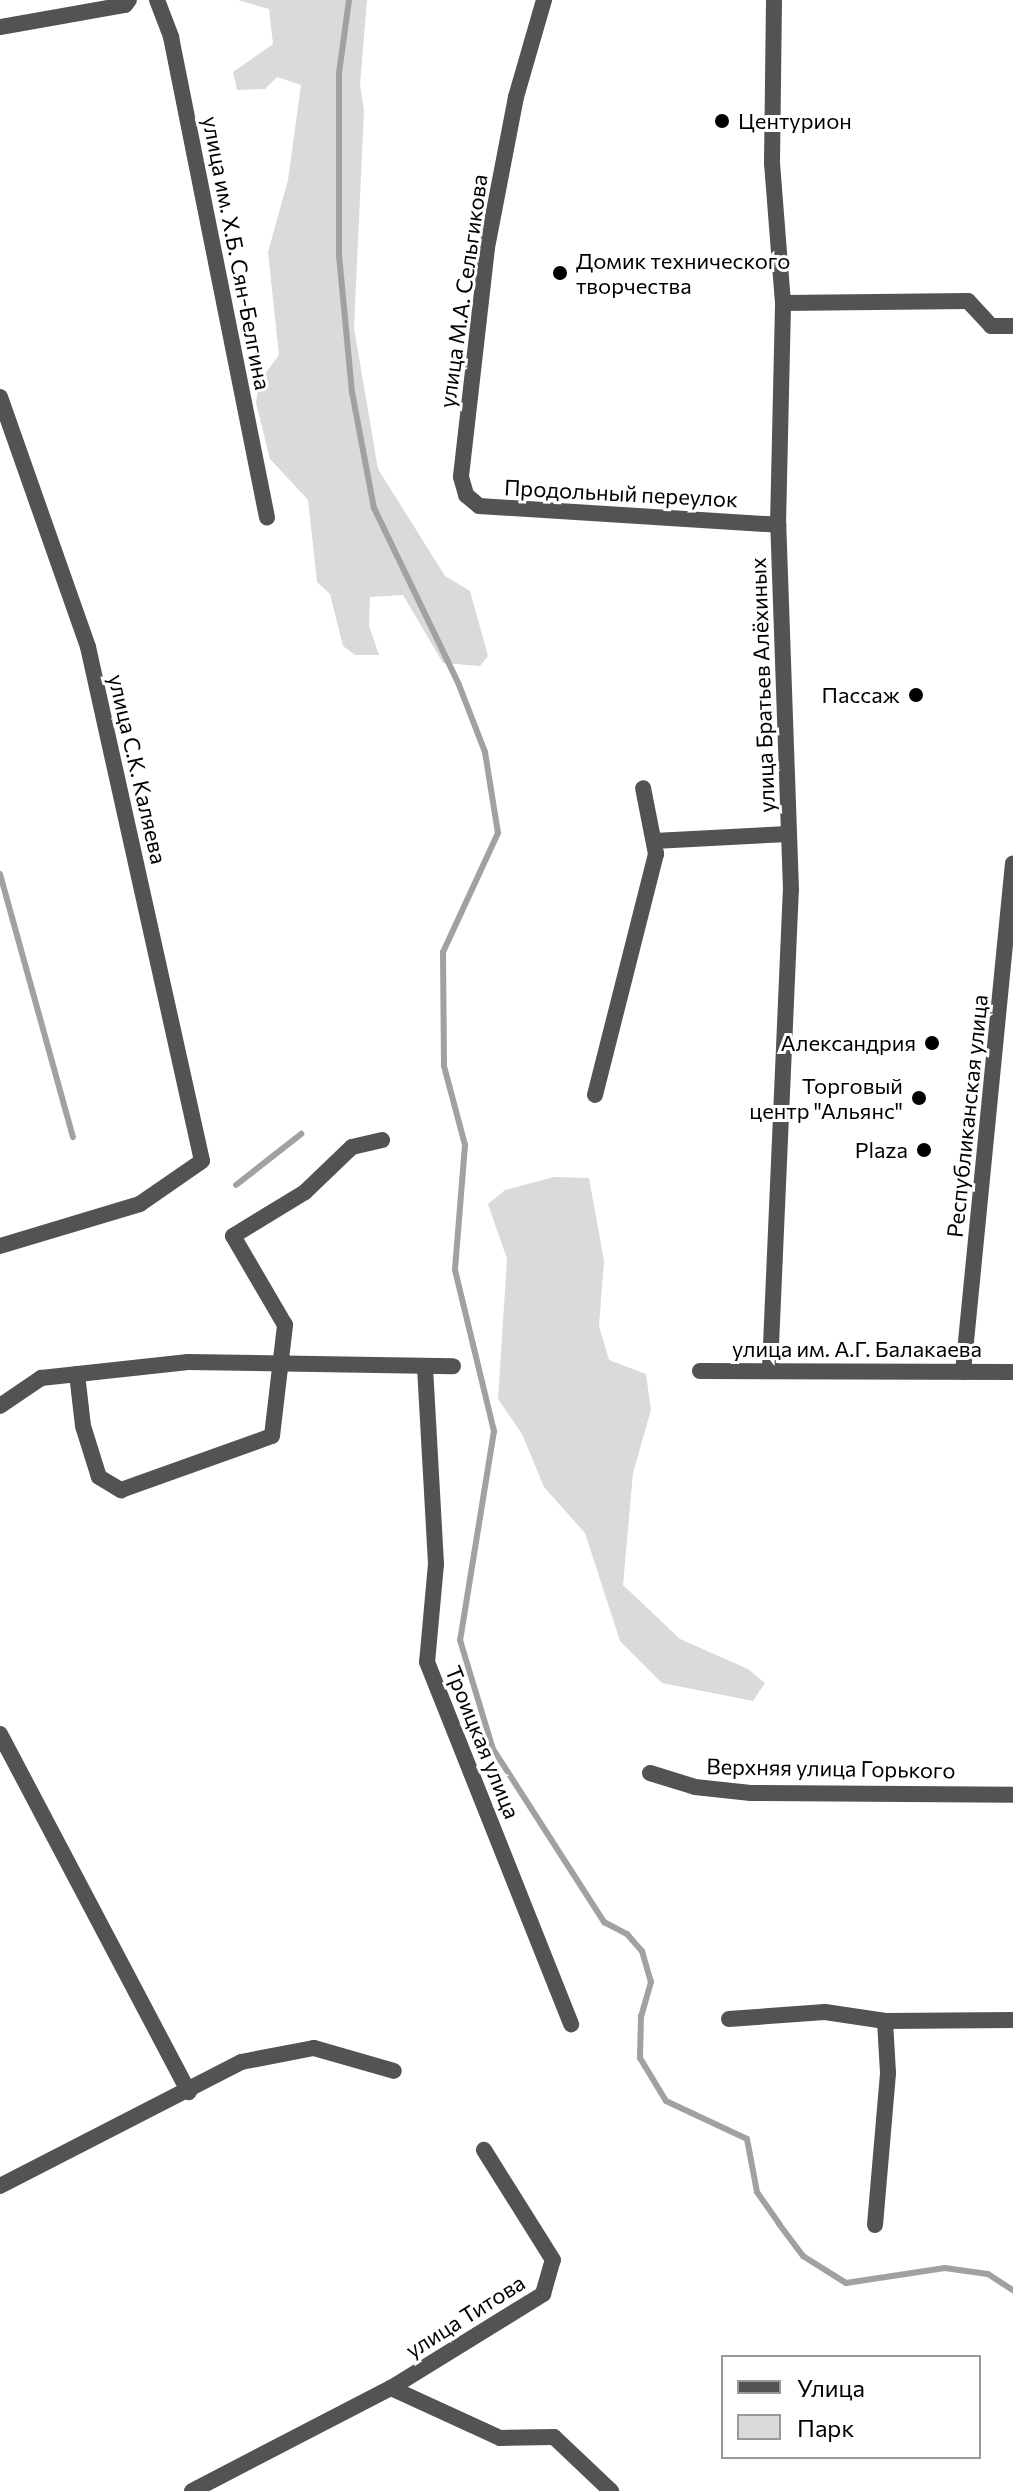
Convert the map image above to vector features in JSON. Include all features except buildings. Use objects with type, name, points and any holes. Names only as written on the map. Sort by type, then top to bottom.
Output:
[{"type":"street","points":[[0,27],[125,5],[129,0]]},
{"type":"street","name":"улица им. Х.Б. Сян-Белгина","points":[[157,0],[171,37],[267,517]]},
{"type":"street","name":"улица М.А. Сельгикова","points":[[466,495],[461,477],[487,248],[516,97],[544,0]]},
{"type":"street","name":"улица Братьев Алёхиных","points":[[770,1368],[791,890],[778,525],[783,303],[772,163],[774,0]]},
{"type":"street","points":[[783,303],[968,301],[991,326],[1013,326]]},
{"type":"street","name":"улица С.К. Каляева","points":[[0,397],[88,647],[202,1161],[140,1204],[0,1246]]},
{"type":"street","name":"Продольный переулок","points":[[466,495],[479,506],[778,525]]},
{"type":"street","points":[[595,1095],[656,854],[643,788]]},
{"type":"street","points":[[654,841],[789,834]]},
{"type":"street","name":"Республиканская улица","points":[[963,1372],[1013,863]]},
{"type":"street","points":[[77,1374],[83,1426],[99,1477],[121,1490],[272,1436],[283,1364],[285,1325],[233,1236],[305,1192],[352,1147],[382,1140]]},
{"type":"street","points":[[0,1406],[41,1378],[188,1362],[453,1366]]},
{"type":"street","name":"Троицкая улица","points":[[425,1367],[436,1564],[427,1662],[571,2024]]},
{"type":"street","name":"улица им. А.Г. Балакаева","points":[[700,1371],[770,1368],[1013,1372]]},
{"type":"street","points":[[0,1734],[189,2092]]},
{"type":"street","name":"Верхняя улица Горького","points":[[650,1773],[695,1787],[751,1793],[1013,1795]]},
{"type":"street","points":[[729,2019],[825,2012],[885,2021],[1013,2020]]},
{"type":"street","points":[[875,2225],[888,2073],[885,2021]]},
{"type":"street","points":[[0,2186],[189,2092],[241,2062],[314,2048],[394,2071]]},
{"type":"street","name":"улица Титова","points":[[192,2491],[391,2388],[543,2294],[553,2260],[484,2150]]},
{"type":"street","name":"улица Титова","points":[[391,2388],[500,2438],[554,2437],[611,2491]]},
{"type":"green space","points":[[238,0],[367,0],[360,85],[364,110],[354,328],[378,469],[445,576],[470,591],[488,656],[480,666],[443,663],[403,595],[370,597],[369,626],[379,655],[355,655],[343,646],[330,594],[317,582],[308,500],[270,459],[256,403],[259,382],[279,355],[268,252],[288,180],[301,85],[277,77],[265,89],[237,90],[233,72],[273,44],[269,9]]},
{"type":"green space","points":[[554,1177],[589,1178],[604,1261],[599,1326],[609,1360],[646,1374],[651,1410],[633,1473],[623,1585],[680,1639],[748,1669],[765,1683],[753,1701],[662,1683],[620,1641],[585,1533],[544,1487],[522,1434],[498,1399],[507,1259],[488,1204],[505,1190]]},
{"type":"waterway","points":[[349,0],[339,73],[339,255],[352,392],[374,508],[459,685],[485,752],[498,833],[443,952],[444,1066],[465,1145],[455,1270],[494,1431],[460,1640],[493,1749],[604,1922],[627,1934],[642,1951],[651,1982],[641,2016],[640,2058],[666,2101],[747,2139],[757,2192],[803,2256],[846,2283],[945,2268],[988,2274],[1013,2290]]},
{"type":"waterway","points":[[0,874],[73,1137]]},
{"type":"waterway","points":[[236,1185],[301,1134]]},
{"type":"place","name":"Центурион","points":[[722,121]]},
{"type":"place","name":"Домик технического творчества","points":[[560,273]]},
{"type":"place","name":"Пассаж","points":[[916,695]]},
{"type":"place","name":"Александрия","points":[[932,1043]]},
{"type":"place","name":"Торговый центр \"Альянс\"","points":[[919,1098]]},
{"type":"place","name":"Plaza","points":[[924,1150]]}]
